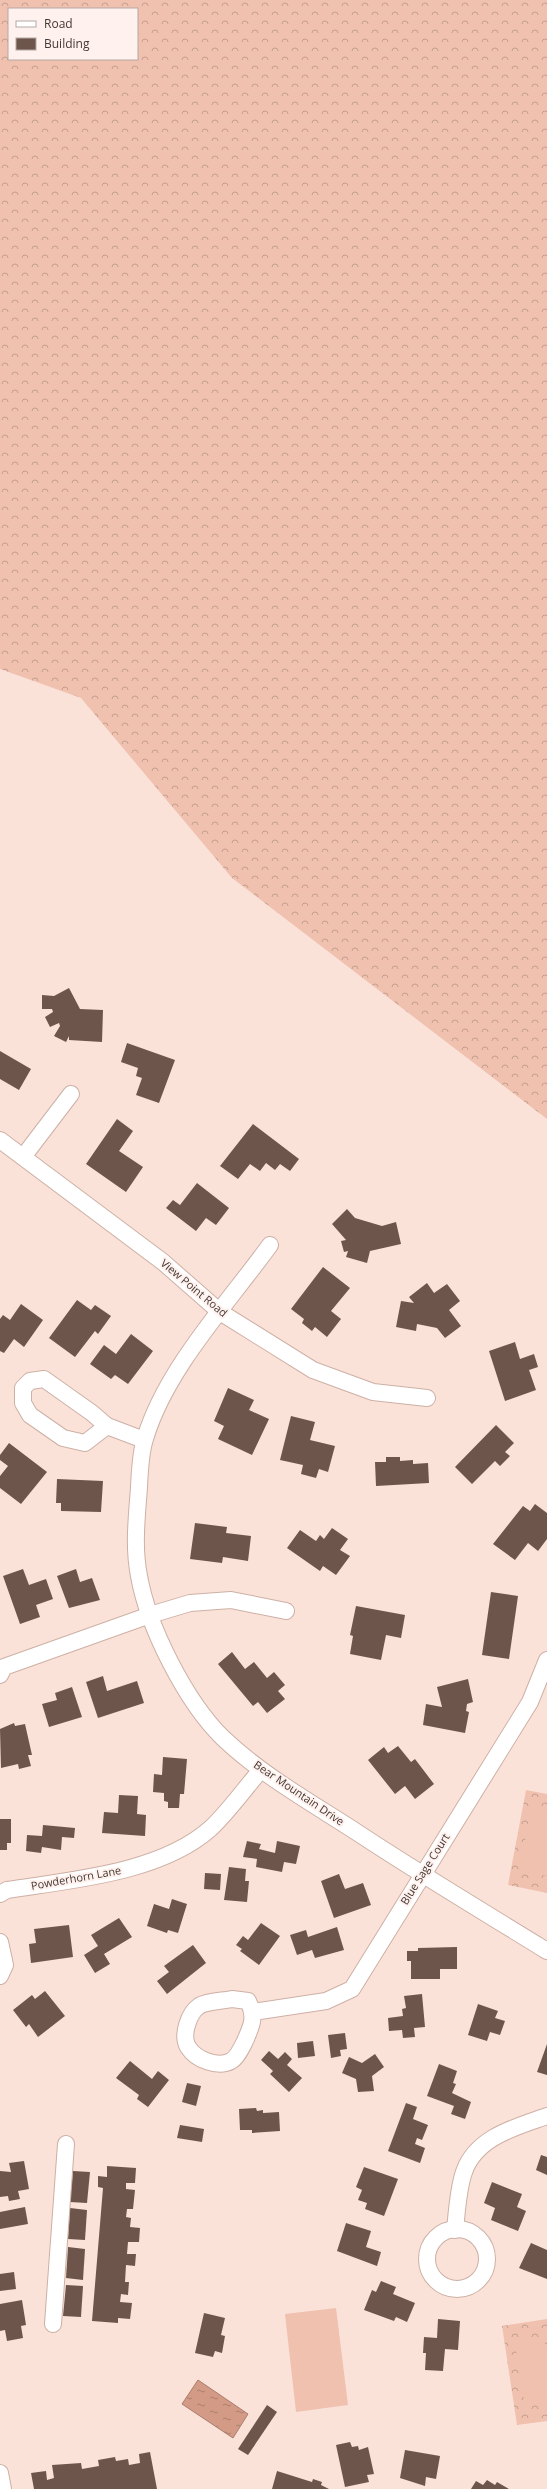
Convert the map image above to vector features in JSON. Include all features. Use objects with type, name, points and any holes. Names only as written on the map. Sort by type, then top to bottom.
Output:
[{"type":"street","points":[[24,1157],[71,1094]]},
{"type":"street","name":"View Point Road","points":[[0,1140],[163,1262],[220,1312],[313,1370],[374,1392],[427,1398]]},
{"type":"street","name":"Bear Mountain Drive","points":[[270,1245],[182,1364],[160,1401],[144,1440],[135,1536],[139,1576],[150,1615],[175,1671],[197,1708],[222,1737],[261,1770],[421,1874],[547,1951]]},
{"type":"street","points":[[106,1426],[85,1443],[62,1438],[30,1415],[23,1403],[23,1388],[30,1381],[44,1379],[92,1413],[106,1426],[144,1440]]},
{"type":"street","points":[[1,1669],[150,1615],[190,1603],[231,1600],[286,1611]]},
{"type":"street","name":"Blue Sage Court","points":[[253,2012],[326,2001],[352,1989],[421,1874],[530,1702],[547,1660]]},
{"type":"street","name":"Powderhorn Lane","points":[[0,1894],[7,1890],[101,1876],[129,1869],[180,1848],[211,1828],[261,1770]]},
{"type":"street","points":[[0,1942],[5,1965],[0,1976]]},
{"type":"street","points":[[232,1999],[248,2001],[253,2012],[252,2027],[233,2060],[223,2063],[214,2063],[196,2056],[188,2046],[187,2027],[191,2014],[200,2005],[232,1999]]},
{"type":"street","points":[[455,2230],[463,2173],[482,2146],[503,2132],[547,2116]]},
{"type":"street","points":[[53,2324],[66,2144]]},
{"type":"street","points":[[0,2473],[3,2489]]},
{"type":"green space","points":[[0,0],[547,0],[547,1119],[232,878],[81,698],[0,669]]},
{"type":"green space","points":[[526,1790],[547,1794],[547,1893],[508,1885]]},
{"type":"green space","points":[[531,1808],[547,1811],[547,1876],[519,1871]]},
{"type":"green space","points":[[336,2308],[348,2405],[296,2412],[285,2314]]},
{"type":"green space","points":[[547,2319],[547,2421],[517,2425],[502,2326]]},
{"type":"green space","points":[[544,2338],[547,2355],[547,2403],[525,2406],[515,2343]]},
{"type":"water","points":[[198,2380],[248,2414],[233,2438],[182,2404]]},
{"type":"building","points":[[69,988],[80,1009],[103,1010],[102,1042],[69,1040],[69,1036],[66,1042],[54,1036],[60,1026],[59,1023],[50,1027],[45,1017],[53,1012],[52,1009],[42,1009],[42,995],[54,996]]},
{"type":"building","points":[[127,1043],[175,1060],[159,1103],[136,1095],[142,1078],[136,1076],[138,1068],[121,1062]]},
{"type":"building","points":[[0,1051],[31,1069],[19,1090],[0,1079]]},
{"type":"building","points":[[117,1119],[133,1131],[119,1151],[143,1167],[126,1192],[86,1164]]},
{"type":"building","points":[[253,1124],[299,1159],[290,1171],[280,1164],[275,1170],[266,1163],[260,1171],[250,1164],[238,1179],[220,1166]]},
{"type":"building","points":[[197,1183],[229,1208],[216,1225],[206,1218],[196,1231],[166,1208],[173,1200],[180,1205]]},
{"type":"building","points":[[347,1209],[355,1218],[382,1226],[396,1222],[401,1244],[370,1251],[367,1263],[346,1257],[348,1251],[344,1252],[341,1241],[346,1240],[332,1224]]},
{"type":"building","points":[[323,1267],[350,1288],[331,1311],[341,1319],[327,1337],[315,1327],[312,1331],[302,1323],[304,1319],[291,1309]]},
{"type":"building","points":[[427,1283],[434,1293],[447,1284],[460,1301],[449,1310],[461,1326],[445,1338],[437,1328],[417,1324],[416,1331],[396,1327],[401,1301],[414,1303],[409,1297]]},
{"type":"building","points":[[77,1300],[91,1310],[95,1305],[111,1316],[98,1334],[95,1331],[75,1357],[49,1338]]},
{"type":"building","points":[[21,1304],[43,1320],[24,1347],[14,1339],[4,1353],[0,1351],[0,1319],[3,1315],[10,1320]]},
{"type":"building","points":[[131,1334],[153,1351],[128,1384],[115,1375],[111,1379],[90,1364],[104,1345],[116,1354]]},
{"type":"building","points":[[515,1342],[520,1359],[534,1354],[538,1367],[529,1370],[536,1390],[505,1401],[489,1351]]},
{"type":"building","points":[[228,1388],[254,1400],[249,1410],[269,1419],[252,1455],[218,1439],[224,1426],[214,1421]]},
{"type":"building","points":[[291,1416],[315,1422],[310,1440],[335,1446],[328,1472],[319,1469],[316,1478],[301,1474],[303,1465],[280,1460]]},
{"type":"building","points":[[496,1425],[514,1443],[505,1452],[510,1456],[500,1466],[495,1461],[472,1484],[455,1467]]},
{"type":"building","points":[[9,1443],[47,1472],[21,1504],[0,1488],[0,1476],[8,1466],[0,1460],[0,1455]]},
{"type":"building","points":[[386,1457],[400,1457],[400,1461],[413,1460],[413,1464],[428,1463],[429,1483],[376,1486],[375,1462],[386,1462]]},
{"type":"building","points":[[57,1479],[103,1481],[101,1512],[61,1511],[61,1503],[56,1503]]},
{"type":"building","points":[[535,1504],[547,1513],[547,1539],[538,1551],[528,1543],[515,1560],[493,1544],[523,1506],[530,1511]]},
{"type":"building","points":[[195,1523],[227,1527],[226,1533],[251,1536],[248,1561],[223,1557],[222,1563],[190,1559]]},
{"type":"building","points":[[332,1528],[348,1539],[340,1550],[350,1556],[336,1575],[323,1566],[320,1571],[287,1548],[300,1530],[316,1541],[320,1535],[324,1539]]},
{"type":"building","points":[[23,1569],[29,1585],[46,1579],[53,1599],[36,1605],[40,1617],[20,1624],[3,1576]]},
{"type":"building","points":[[76,1569],[80,1582],[92,1578],[100,1600],[69,1608],[57,1576]]},
{"type":"building","points":[[491,1592],[518,1596],[509,1659],[482,1655]]},
{"type":"building","points":[[356,1606],[405,1615],[401,1638],[386,1635],[381,1660],[350,1654],[353,1636],[350,1635]]},
{"type":"building","points":[[232,1652],[245,1669],[254,1662],[267,1678],[274,1672],[285,1685],[278,1691],[285,1699],[267,1713],[258,1702],[253,1706],[218,1664]]},
{"type":"building","points":[[103,1676],[107,1691],[137,1681],[144,1703],[98,1718],[86,1682]]},
{"type":"building","points":[[468,1679],[473,1702],[467,1704],[466,1711],[469,1712],[465,1733],[423,1725],[426,1704],[442,1707],[437,1687]]},
{"type":"building","points":[[72,1687],[82,1717],[49,1727],[42,1704],[57,1700],[55,1693]]},
{"type":"building","points":[[14,1723],[15,1726],[25,1724],[32,1755],[28,1755],[31,1766],[19,1769],[18,1764],[1,1768],[0,1729]]},
{"type":"building","points":[[398,1746],[411,1762],[415,1759],[434,1784],[415,1799],[405,1786],[395,1794],[368,1760],[384,1747],[388,1753]]},
{"type":"building","points":[[163,1757],[187,1759],[184,1794],[180,1794],[179,1808],[168,1808],[168,1802],[164,1801],[164,1793],[153,1792],[154,1774],[162,1775]]},
{"type":"building","points":[[119,1795],[138,1796],[137,1814],[146,1815],[145,1836],[102,1833],[104,1812],[118,1813]]},
{"type":"building","points":[[0,1819],[11,1819],[11,1843],[7,1843],[7,1850],[0,1850]]},
{"type":"building","points":[[43,1825],[75,1828],[74,1838],[62,1837],[61,1850],[42,1847],[41,1853],[26,1851],[27,1835],[42,1836]]},
{"type":"building","points":[[247,1841],[261,1844],[259,1849],[275,1853],[277,1841],[300,1846],[296,1864],[284,1862],[282,1872],[256,1867],[257,1859],[243,1857]]},
{"type":"building","points":[[229,1867],[246,1869],[245,1881],[249,1881],[247,1902],[224,1900]]},
{"type":"building","points":[[205,1873],[221,1874],[220,1890],[204,1889]]},
{"type":"building","points":[[339,1874],[345,1889],[363,1883],[371,1905],[334,1918],[321,1881]]},
{"type":"building","points":[[172,1899],[187,1904],[178,1933],[168,1930],[167,1933],[147,1926],[154,1904],[169,1909]]},
{"type":"building","points":[[119,1918],[132,1937],[104,1954],[110,1964],[95,1973],[84,1955],[98,1946],[91,1935]]},
{"type":"building","points":[[261,1923],[280,1936],[259,1965],[240,1951],[242,1949],[236,1945],[243,1936],[248,1940]]},
{"type":"building","points":[[69,1925],[73,1957],[31,1963],[29,1944],[36,1943],[34,1929]]},
{"type":"building","points":[[337,1927],[344,1950],[315,1958],[312,1950],[297,1955],[290,1935],[306,1930],[308,1937]]},
{"type":"building","points":[[193,1945],[206,1963],[167,1994],[157,1981],[169,1972],[164,1966]]},
{"type":"building","points":[[457,1947],[457,1969],[440,1969],[440,1979],[411,1979],[411,1961],[407,1961],[407,1951],[418,1951],[418,1948]]},
{"type":"building","points":[[45,1991],[65,2016],[38,2037],[29,2024],[26,2027],[13,2010],[32,1995],[35,1999]]},
{"type":"building","points":[[422,1994],[425,2027],[414,2028],[415,2037],[403,2038],[402,2030],[389,2031],[388,2018],[403,2016],[402,2009],[406,2008],[404,1996]]},
{"type":"building","points":[[478,2004],[498,2011],[495,2018],[505,2021],[500,2035],[490,2032],[487,2041],[468,2035]]},
{"type":"building","points":[[345,2033],[347,2049],[340,2050],[341,2056],[331,2058],[328,2035]]},
{"type":"building","points":[[313,2041],[315,2056],[298,2058],[297,2043]]},
{"type":"building","points":[[547,2044],[547,2075],[537,2072]]},
{"type":"building","points":[[269,2051],[278,2059],[285,2052],[292,2059],[287,2065],[302,2078],[289,2092],[270,2074],[273,2071],[261,2060]]},
{"type":"building","points":[[375,2054],[384,2067],[372,2076],[374,2091],[358,2092],[356,2079],[342,2073],[349,2057],[362,2063]]},
{"type":"building","points":[[130,2061],[152,2079],[158,2071],[169,2080],[148,2107],[137,2099],[139,2095],[116,2078]]},
{"type":"building","points":[[439,2064],[457,2071],[453,2083],[456,2084],[452,2093],[471,2102],[465,2119],[451,2114],[454,2106],[427,2096]]},
{"type":"building","points":[[187,2083],[201,2086],[196,2106],[182,2102]]},
{"type":"building","points":[[406,2103],[417,2107],[413,2119],[428,2125],[422,2140],[417,2138],[415,2144],[425,2148],[420,2163],[388,2151]]},
{"type":"building","points":[[256,2108],[257,2111],[263,2110],[263,2113],[279,2112],[280,2131],[252,2133],[252,2130],[240,2130],[239,2109]]},
{"type":"building","points":[[180,2125],[204,2129],[202,2142],[177,2138]]},
{"type":"building","points":[[541,2155],[547,2157],[547,2175],[536,2170]]},
{"type":"building","points":[[24,2161],[29,2189],[18,2191],[20,2199],[9,2201],[8,2196],[0,2197],[0,2171],[11,2172],[9,2163]]},
{"type":"building","points":[[107,2166],[136,2168],[135,2183],[126,2183],[126,2189],[135,2190],[133,2209],[127,2209],[126,2217],[131,2218],[130,2227],[140,2228],[139,2242],[128,2242],[127,2254],[136,2254],[135,2266],[126,2265],[125,2282],[129,2282],[128,2295],[121,2294],[120,2302],[132,2303],[130,2319],[118,2318],[118,2323],[92,2321],[103,2188],[98,2187],[98,2176],[107,2177]]},
{"type":"building","points":[[364,2167],[398,2179],[384,2216],[365,2209],[367,2203],[358,2200],[362,2190],[356,2187]]},
{"type":"building","points":[[73,2171],[90,2172],[87,2203],[70,2202]]},
{"type":"building","points":[[492,2182],[522,2194],[517,2207],[526,2211],[518,2231],[491,2220],[495,2208],[484,2203]]},
{"type":"building","points":[[25,2207],[28,2224],[0,2229],[0,2212]]},
{"type":"building","points":[[70,2208],[87,2210],[85,2240],[68,2239]]},
{"type":"building","points":[[346,2223],[371,2231],[366,2247],[381,2252],[377,2266],[337,2251]]},
{"type":"building","points":[[531,2243],[547,2250],[547,2279],[519,2268]]},
{"type":"building","points":[[68,2247],[85,2249],[83,2280],[66,2278]]},
{"type":"building","points":[[14,2272],[16,2289],[0,2291],[0,2274]]},
{"type":"building","points":[[381,2281],[396,2287],[393,2294],[415,2303],[407,2322],[396,2317],[394,2321],[364,2310],[372,2290],[376,2292]]},
{"type":"building","points":[[66,2285],[83,2286],[81,2317],[63,2316]]},
{"type":"building","points":[[22,2300],[26,2325],[21,2326],[23,2338],[7,2341],[5,2330],[0,2331],[0,2304]]},
{"type":"building","points":[[204,2313],[225,2318],[221,2335],[225,2336],[222,2353],[215,2351],[213,2357],[195,2353]]},
{"type":"building","points":[[438,2319],[460,2321],[458,2350],[445,2349],[443,2371],[425,2370],[426,2353],[423,2353],[424,2337],[437,2338]]},
{"type":"building","points":[[267,2405],[277,2412],[248,2455],[238,2449]]},
{"type":"building","points":[[350,2442],[352,2447],[358,2446],[359,2450],[368,2447],[374,2474],[367,2475],[369,2482],[345,2487],[336,2445]]},
{"type":"building","points":[[405,2450],[440,2456],[436,2479],[426,2477],[425,2486],[400,2478]]},
{"type":"building","points":[[150,2452],[157,2489],[34,2489],[31,2473],[46,2471],[47,2480],[54,2478],[52,2465],[81,2463],[82,2469],[99,2466],[98,2460],[115,2457],[116,2461],[128,2459],[129,2465],[140,2463],[139,2454]]},
{"type":"building","points":[[277,2471],[312,2482],[313,2479],[322,2482],[321,2485],[329,2489],[272,2489]]},
{"type":"building","points":[[487,2480],[495,2485],[497,2482],[509,2489],[471,2489],[476,2481],[483,2485]]}]
